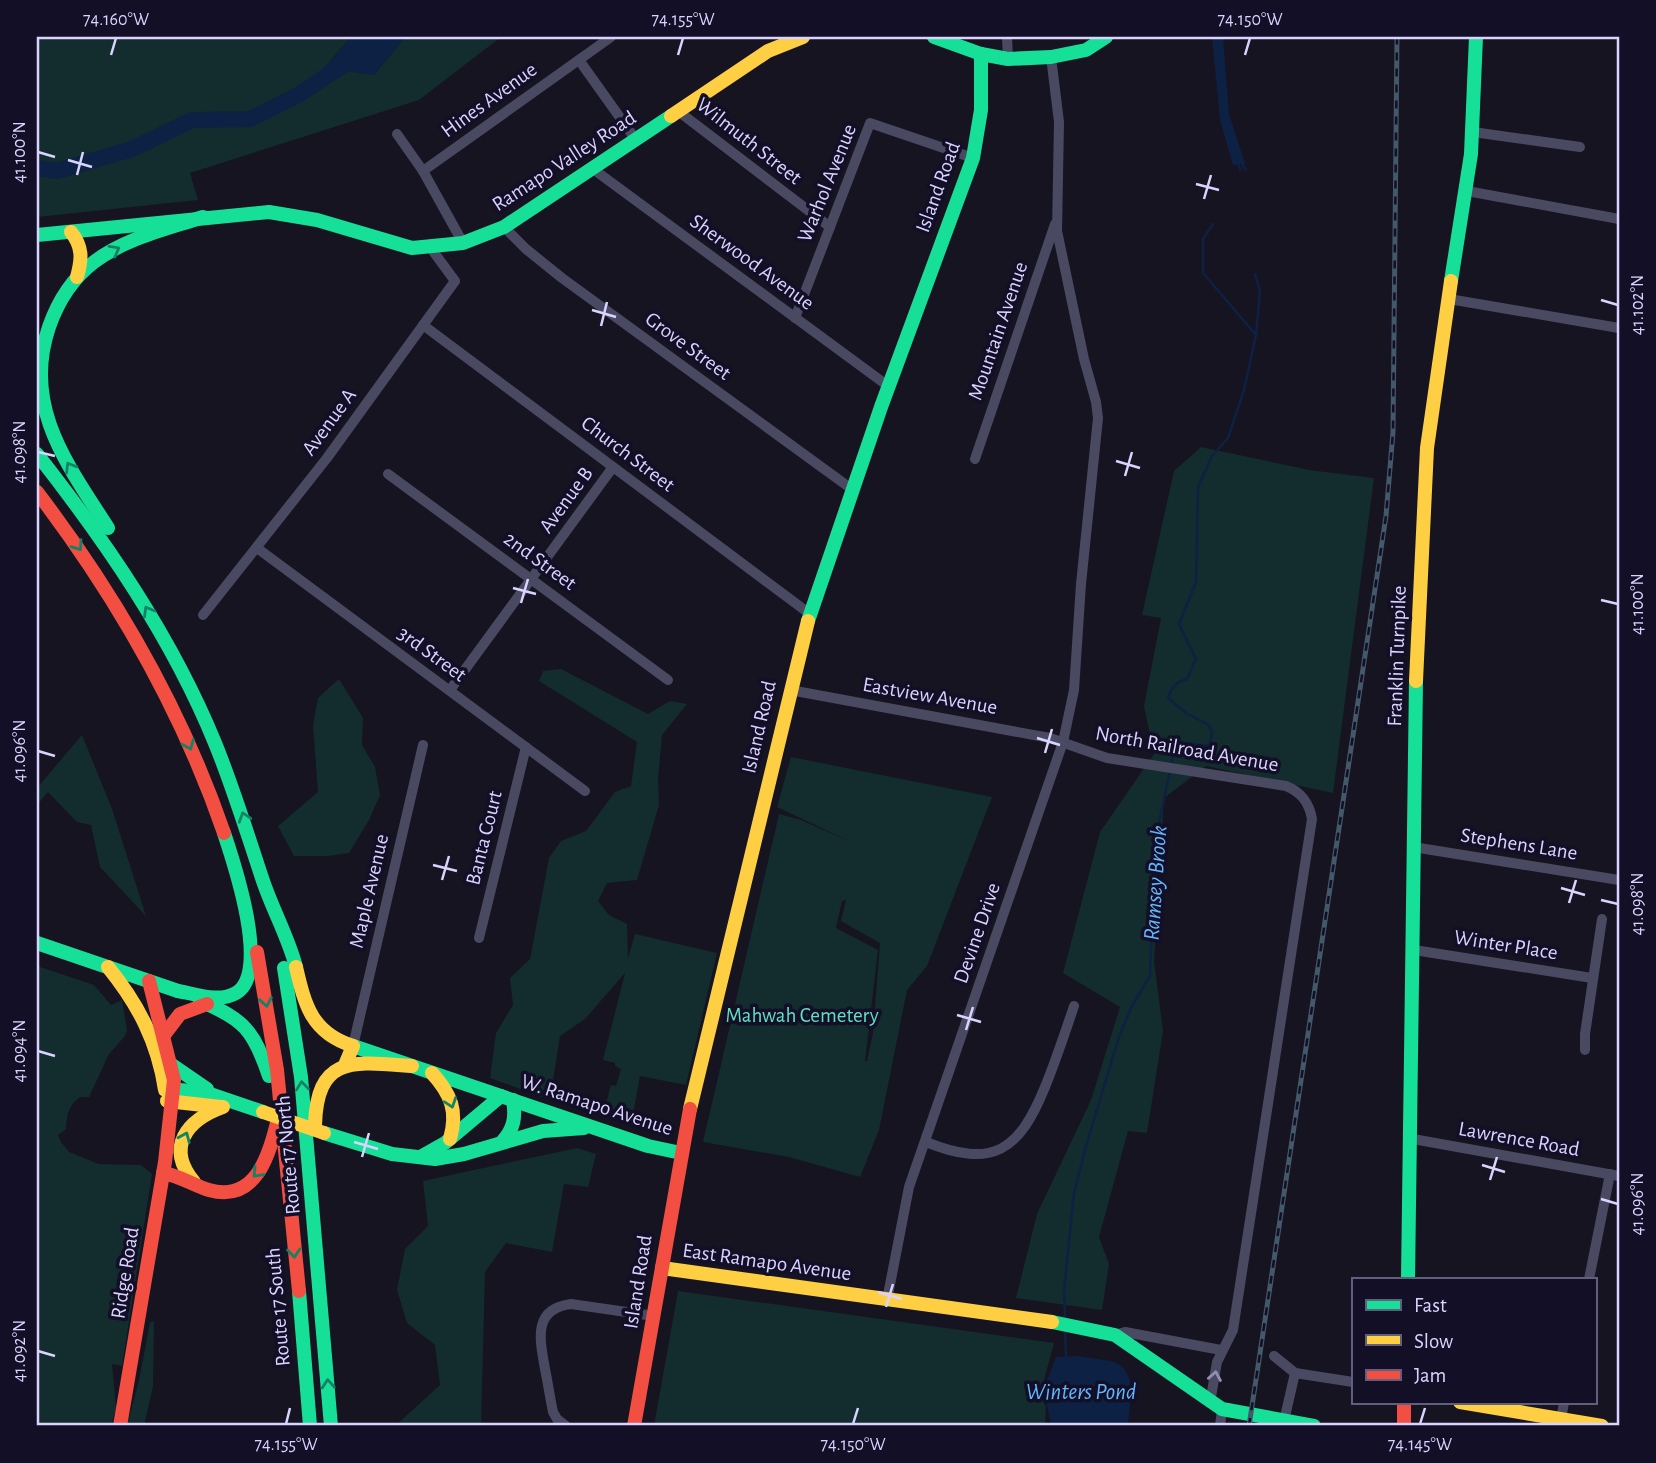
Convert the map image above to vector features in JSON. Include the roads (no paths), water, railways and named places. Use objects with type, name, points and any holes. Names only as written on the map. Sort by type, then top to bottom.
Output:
[{"type":"main road","name":"Ramapo Valley Road","points":[[37,235],[269,212],[317,220],[412,248],[463,243],[504,227],[768,51],[803,37]]},
{"type":"main road","points":[[934,37],[981,54],[1008,58],[1051,57],[1086,50],[1106,37]]},
{"type":"main road","name":"Franklin Turnpike","points":[[1408,1278],[1413,1139],[1413,847],[1424,479],[1467,191],[1473,132],[1476,37]]},
{"type":"main road","name":"Island Road","points":[[634,1426],[681,1153],[720,974],[790,690],[810,614],[888,386],[973,158],[981,110],[981,54]]},
{"type":"main road","points":[[109,548],[109,530],[56,442],[40,390],[40,361],[55,314],[77,277],[94,261],[128,243],[203,217]]},
{"type":"main road","points":[[71,232],[83,253],[77,277]]},
{"type":"main road","points":[[37,454],[109,548],[165,642],[206,723],[241,808],[264,882],[289,943],[301,991],[313,1018],[327,1034],[412,1066]]},
{"type":"main road","name":"Route 17 South","points":[[37,492],[64,527],[142,649],[197,763],[228,847],[268,1013],[280,1110],[310,1426]]},
{"type":"main road","name":"Route 17 North","points":[[264,882],[286,979],[297,1044],[331,1426]]},
{"type":"main road","points":[[37,943],[178,990],[221,997],[239,991],[248,978],[251,936]]},
{"type":"main road","points":[[108,967],[134,1000],[141,1014],[157,1051],[169,1095]]},
{"type":"main road","points":[[149,981],[172,1065],[169,1095]]},
{"type":"main road","points":[[163,1173],[178,1175],[210,1191],[221,1192],[239,1187],[251,1180],[267,1161],[280,1110],[264,1060],[251,1034],[233,1015],[178,990]]},
{"type":"main road","points":[[164,1035],[180,1014],[206,1004]]},
{"type":"main road","points":[[345,1065],[354,1046]]},
{"type":"main road","points":[[315,1227],[318,1160],[316,1101],[326,1079],[345,1065],[357,1063],[412,1066]]},
{"type":"main road","points":[[172,1065],[228,1104]]},
{"type":"main road","name":"W. Ramapo Avenue","points":[[412,1066],[655,1149],[681,1153]]},
{"type":"main road","points":[[431,1072],[446,1090],[454,1106],[455,1123],[450,1139]]},
{"type":"main road","points":[[169,1095],[263,1112],[381,1152],[417,1158],[445,1158],[552,1130],[596,1128]]},
{"type":"main road","name":"Ridge Road","points":[[120,1426],[170,1126],[169,1095]]},
{"type":"main road","points":[[417,1158],[435,1150],[507,1098],[514,1124],[502,1142]]},
{"type":"main road","points":[[194,1182],[182,1163],[180,1152],[183,1136],[196,1119],[228,1104]]},
{"type":"main road","name":"East Ramapo Avenue","points":[[662,1268],[1076,1325],[1115,1335]]},
{"type":"main road","points":[[1115,1335],[1216,1406],[1314,1426]]},
{"type":"main road","points":[[1404,1404],[1404,1426]]},
{"type":"main road","points":[[1471,1404],[1593,1426]]},
{"type":"street","name":"Hines Avenue","points":[[423,171],[611,37]]},
{"type":"street","points":[[1007,37],[1008,58]]},
{"type":"street","name":"North Railroad Avenue","points":[[1051,57],[1059,122],[1057,216],[1062,256],[1098,418],[1081,583],[1074,690],[1063,742],[1107,758],[1286,786],[1301,794],[1307,802],[1312,819],[1233,1330],[1222,1350],[1216,1406],[1220,1426]]},
{"type":"street","points":[[579,60],[636,140]]},
{"type":"street","name":"Wilmuth Street","points":[[678,111],[830,228]]},
{"type":"street","name":"Warhol Avenue","points":[[795,318],[870,123],[973,158]]},
{"type":"street","points":[[1473,132],[1580,147]]},
{"type":"street","points":[[397,134],[423,171],[463,243]]},
{"type":"street","name":"Sherwood Avenue","points":[[593,169],[888,386]]},
{"type":"street","points":[[1467,191],[1619,219]]},
{"type":"street","name":"Mountain Avenue","points":[[975,459],[1057,216]]},
{"type":"street","name":"Grove Street","points":[[504,227],[533,256],[562,278],[853,490]]},
{"type":"street","name":"Avenue A","points":[[203,615],[327,458],[455,281],[430,247]]},
{"type":"street","points":[[1449,299],[1619,328]]},
{"type":"street","name":"Church Street","points":[[423,325],[810,614]]},
{"type":"street","name":"Avenue B","points":[[450,691],[613,467]]},
{"type":"street","name":"2nd Street","points":[[388,474],[668,680]]},
{"type":"street","name":"3rd Street","points":[[257,548],[585,791]]},
{"type":"street","name":"Eastview Avenue","points":[[790,690],[1003,728],[1063,742]]},
{"type":"street","name":"Devine Drive","points":[[887,1300],[909,1187],[1063,742]]},
{"type":"street","name":"Maple Avenue","points":[[354,1046],[423,745]]},
{"type":"street","name":"Banta Court","points":[[479,938],[526,747]]},
{"type":"street","name":"Stephens Lane","points":[[1413,847],[1619,880]]},
{"type":"street","points":[[1585,1050],[1592,978],[1602,919]]},
{"type":"street","name":"Winter Place","points":[[1413,950],[1592,978]]},
{"type":"street","points":[[926,1142],[950,1152],[976,1155],[998,1149],[1017,1137],[1034,1115],[1062,1045],[1074,1006]]},
{"type":"street","name":"Lawrence Road","points":[[1413,1139],[1614,1175]]},
{"type":"street","points":[[1589,1278],[1614,1175]]},
{"type":"street","points":[[566,1426],[553,1412],[540,1342],[540,1328],[548,1314],[562,1305],[571,1304],[654,1316]]},
{"type":"street","points":[[1115,1335],[1125,1332],[1222,1350]]},
{"type":"street","points":[[1274,1356],[1295,1373],[1352,1382]]},
{"type":"street","points":[[1284,1421],[1295,1373]]},
{"type":"street","points":[[1561,1420],[1564,1404]]},
{"type":"water","points":[[351,37],[405,37],[374,75],[324,68]]},
{"type":"water","points":[[1212,37],[1223,37],[1229,114],[1245,164],[1233,165],[1220,120]]},
{"type":"water","name":"Winters Pond","points":[[1077,1356],[1111,1361],[1126,1372],[1131,1389],[1128,1426],[1051,1426],[1044,1388],[1056,1357]]},
{"type":"waterway","points":[[37,168],[57,171],[132,149],[192,120],[250,119],[298,95],[348,62],[370,37]]},
{"type":"waterway","name":"Ramsey Brook","points":[[1242,164],[1246,170]]},
{"type":"waterway","points":[[1239,165],[1240,170]]},
{"type":"waterway","points":[[1213,224],[1203,239],[1203,273],[1256,335]]},
{"type":"waterway","name":"Ramsey Brook","points":[[1171,764],[1176,746],[1190,743],[1204,746],[1210,744],[1212,732],[1209,725],[1186,713],[1168,698],[1175,685],[1187,679],[1196,659],[1179,624],[1196,582],[1198,487],[1212,456],[1228,438],[1244,390],[1256,335],[1260,291],[1255,274]]},
{"type":"waterway","name":"Ramsey Brook","points":[[1065,1318],[1064,1290],[1074,1193],[1119,1037],[1132,1006],[1150,976],[1155,841],[1170,771]]},
{"type":"waterway","name":"Ramsey Brook","points":[[1065,1328],[1066,1356]]},
{"type":"railway","points":[[1249,1426],[1386,516],[1393,432],[1397,37]]},
{"type":"park label","name":"Mahwah Cemetery","points":[[802,1015]]}]
